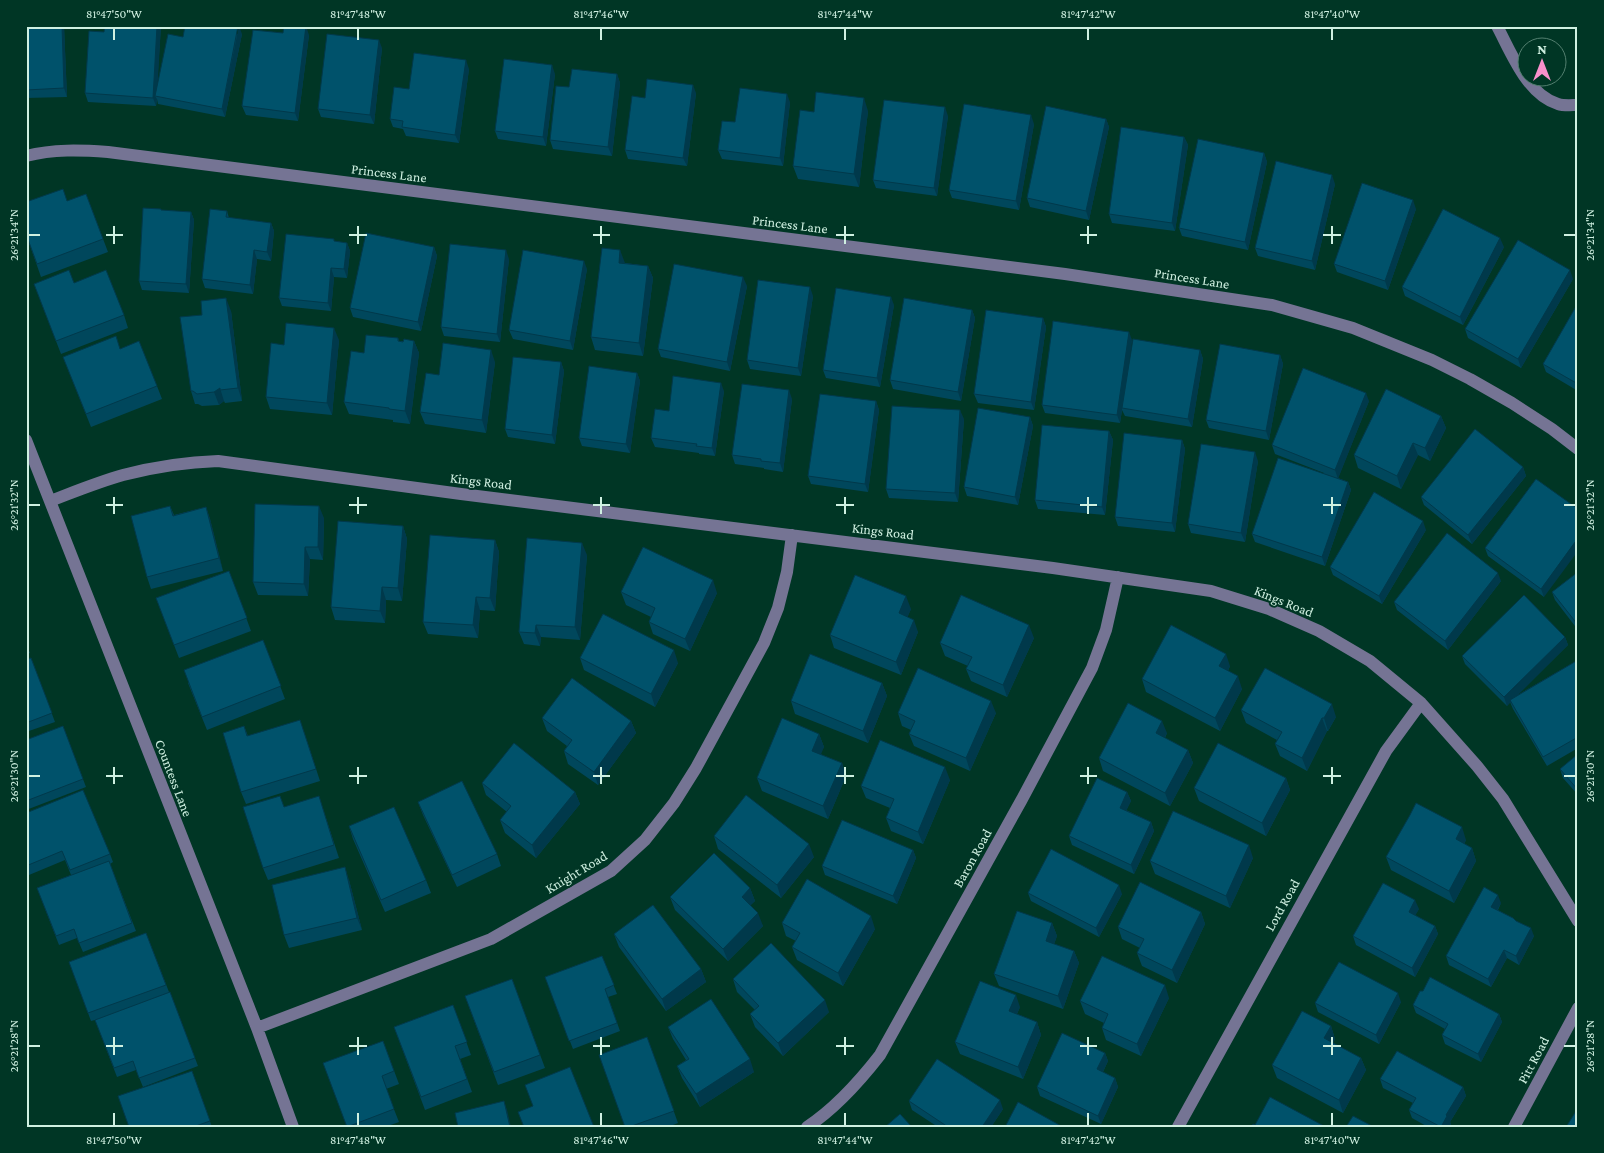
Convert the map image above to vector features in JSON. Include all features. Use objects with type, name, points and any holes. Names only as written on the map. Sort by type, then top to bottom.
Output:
[{"type":"street","points":[[1497,26],[1524,76],[1538,93],[1558,104],[1578,105]]},
{"type":"street","name":"Princess Lane","points":[[26,156],[45,152],[77,150],[108,152],[1065,274],[1272,305],[1353,328],[1432,360],[1512,403],[1552,429],[1578,449]]},
{"type":"street","name":"Countess Lane","points":[[26,440],[293,1127]]},
{"type":"street","name":"Kings Road","points":[[50,501],[121,476],[154,468],[186,462],[218,462],[1053,568],[1211,591],[1269,609],[1319,631],[1370,661],[1421,703],[1461,746],[1503,799],[1578,921]]},
{"type":"street","name":"Knight Road","points":[[256,1028],[491,939],[611,871],[645,840],[674,804],[696,768],[764,643],[778,608],[787,572],[792,535]]},
{"type":"street","name":"Baron Road","points":[[807,1127],[836,1105],[860,1081],[880,1054],[1016,810],[1092,668],[1106,630],[1118,577]]},
{"type":"street","name":"Lord Road","points":[[1178,1127],[1381,760],[1421,703]]},
{"type":"street","name":"Pitt Road","points":[[1514,1127],[1578,1008]]},
{"type":"building","points":[[26,26],[62,26],[64,88],[26,90]]},
{"type":"building","points":[[105,26],[157,26],[153,98],[85,93],[89,31],[104,32]]},
{"type":"building","points":[[185,26],[238,26],[222,109],[155,96],[168,34],[183,37]]},
{"type":"building","points":[[284,26],[306,26],[295,113],[242,106],[253,30],[283,33]]},
{"type":"building","points":[[327,34],[379,40],[370,115],[318,109]]},
{"type":"building","points":[[414,53],[466,60],[455,135],[402,127],[403,121],[390,119],[394,87],[409,89]]},
{"type":"building","points":[[504,59],[552,65],[543,137],[495,131]]},
{"type":"building","points":[[572,69],[617,74],[608,147],[550,140],[556,86],[569,87]]},
{"type":"building","points":[[647,79],[693,85],[683,158],[625,150],[632,96],[645,98]]},
{"type":"building","points":[[740,88],[787,94],[780,158],[718,150],[722,121],[735,122]]},
{"type":"building","points":[[816,92],[864,98],[854,174],[793,166],[800,110],[814,112]]},
{"type":"building","points":[[884,100],[945,107],[934,188],[873,180]]},
{"type":"building","points":[[964,104],[1031,115],[1016,201],[949,190]]},
{"type":"building","points":[[1046,106],[1106,119],[1086,211],[1027,198]]},
{"type":"building","points":[[1121,127],[1184,137],[1172,223],[1109,214]]},
{"type":"building","points":[[1198,139],[1264,153],[1245,242],[1179,228]]},
{"type":"building","points":[[1276,161],[1332,175],[1312,261],[1255,248]]},
{"type":"building","points":[[1362,183],[1413,200],[1385,281],[1334,264]]},
{"type":"building","points":[[63,189],[67,201],[86,194],[103,239],[37,264],[26,234],[26,202]]},
{"type":"building","points":[[143,208],[191,212],[186,284],[139,281]]},
{"type":"building","points":[[210,209],[227,211],[226,217],[271,223],[267,252],[254,250],[250,285],[202,279]]},
{"type":"building","points":[[1443,209],[1500,238],[1460,317],[1402,287]]},
{"type":"building","points":[[366,233],[434,247],[418,322],[350,308]]},
{"type":"building","points":[[286,234],[334,239],[334,241],[347,243],[344,269],[331,268],[328,303],[279,298]]},
{"type":"building","points":[[1518,240],[1570,270],[1518,359],[1465,329]]},
{"type":"building","points":[[450,244],[506,250],[497,334],[441,327]]},
{"type":"building","points":[[602,248],[620,250],[619,263],[648,266],[639,343],[591,337]]},
{"type":"building","points":[[523,250],[584,261],[570,341],[509,330]]},
{"type":"building","points":[[674,264],[743,277],[727,362],[658,349]]},
{"type":"building","points":[[69,270],[74,283],[106,270],[124,315],[56,341],[34,284]]},
{"type":"building","points":[[758,280],[810,287],[798,368],[747,360]]},
{"type":"building","points":[[836,288],[891,297],[877,378],[823,370]]},
{"type":"building","points":[[226,298],[238,388],[220,390],[220,388],[214,392],[197,394],[191,391],[180,317],[202,315],[201,301]]},
{"type":"building","points":[[904,298],[972,310],[958,392],[890,380]]},
{"type":"building","points":[[1578,303],[1578,384],[1543,364]]},
{"type":"building","points":[[986,310],[1043,318],[1031,402],[974,394]]},
{"type":"building","points":[[1053,321],[1129,332],[1117,415],[1042,405]]},
{"type":"building","points":[[286,323],[334,328],[327,403],[266,397],[271,343],[284,345]]},
{"type":"building","points":[[366,335],[398,338],[398,341],[403,342],[404,339],[414,341],[405,411],[344,402],[351,351],[364,353]]},
{"type":"building","points":[[116,336],[120,349],[139,341],[157,386],[86,414],[63,357]]},
{"type":"building","points":[[1133,339],[1200,350],[1188,419],[1122,408]]},
{"type":"building","points":[[443,343],[491,350],[482,420],[420,412],[426,373],[439,375]]},
{"type":"building","points":[[1220,344],[1280,355],[1266,431],[1206,420]]},
{"type":"building","points":[[513,357],[561,362],[552,435],[505,429]]},
{"type":"building","points":[[589,366],[637,373],[626,444],[579,438]]},
{"type":"building","points":[[1303,368],[1366,393],[1335,470],[1272,445]]},
{"type":"building","points":[[673,376],[721,383],[712,448],[696,446],[697,444],[651,438],[655,409],[669,411]]},
{"type":"building","points":[[742,384],[789,390],[780,463],[732,455]]},
{"type":"building","points":[[1386,389],[1441,416],[1425,448],[1413,443],[1397,476],[1354,455]]},
{"type":"building","points":[[820,394],[876,401],[865,484],[808,476]]},
{"type":"building","points":[[892,406],[960,410],[955,493],[886,489]]},
{"type":"building","points":[[978,408],[1030,417],[1015,497],[964,487]]},
{"type":"building","points":[[1042,425],[1109,431],[1102,507],[1035,500]]},
{"type":"building","points":[[1475,429],[1523,467],[1468,535],[1421,497]]},
{"type":"building","points":[[1124,433],[1182,440],[1172,523],[1115,517]]},
{"type":"building","points":[[1201,444],[1255,452],[1241,533],[1188,524]]},
{"type":"building","points":[[1278,458],[1348,482],[1322,557],[1252,534]]},
{"type":"building","points":[[1536,479],[1578,509],[1578,538],[1541,589],[1485,548]]},
{"type":"building","points":[[1374,492],[1423,521],[1379,596],[1330,567]]},
{"type":"building","points":[[255,504],[319,506],[318,547],[305,547],[304,584],[253,582]]},
{"type":"building","points":[[170,506],[173,516],[206,507],[219,558],[147,577],[131,516]]},
{"type":"building","points":[[338,521],[403,526],[398,588],[382,587],[380,611],[331,607]]},
{"type":"building","points":[[1447,533],[1498,573],[1445,641],[1394,602]]},
{"type":"building","points":[[430,535],[495,540],[490,598],[476,597],[473,625],[423,622]]},
{"type":"building","points":[[527,538],[582,543],[575,627],[536,625],[535,633],[519,632]]},
{"type":"building","points":[[643,547],[713,580],[685,639],[649,622],[655,608],[621,592]]},
{"type":"building","points":[[229,571],[247,618],[174,645],[156,598]]},
{"type":"building","points":[[1578,572],[1578,625],[1552,592]]},
{"type":"building","points":[[855,575],[906,596],[899,613],[914,620],[896,662],[830,635]]},
{"type":"building","points":[[961,595],[1029,625],[1003,685],[966,669],[972,657],[940,643]]},
{"type":"building","points":[[1524,595],[1565,637],[1504,697],[1462,656]]},
{"type":"building","points":[[603,614],[674,650],[651,694],[580,658]]},
{"type":"building","points":[[1171,625],[1226,654],[1219,666],[1238,676],[1215,718],[1142,679]]},
{"type":"building","points":[[263,640],[281,686],[202,717],[184,670]]},
{"type":"building","points":[[810,654],[882,683],[863,731],[791,701]]},
{"type":"building","points":[[31,658],[52,713],[26,723],[26,659]]},
{"type":"building","points":[[1578,660],[1578,737],[1543,757],[1510,700]]},
{"type":"building","points":[[918,668],[991,701],[966,758],[909,734],[915,721],[898,713]]},
{"type":"building","points":[[1265,668],[1332,704],[1324,718],[1322,718],[1302,758],[1275,744],[1282,732],[1241,710]]},
{"type":"building","points":[[572,678],[631,721],[594,772],[564,751],[572,740],[542,718]]},
{"type":"building","points":[[1128,703],[1162,721],[1156,733],[1188,750],[1165,793],[1099,758]]},
{"type":"building","points":[[782,718],[819,734],[812,751],[842,763],[823,806],[757,778]]},
{"type":"building","points":[[300,720],[316,769],[241,792],[223,733],[244,726],[247,736]]},
{"type":"building","points":[[63,726],[83,779],[26,801],[26,740]]},
{"type":"building","points":[[880,740],[945,767],[918,832],[886,818],[894,799],[861,786]]},
{"type":"building","points":[[514,743],[575,792],[532,845],[500,820],[511,806],[482,783]]},
{"type":"building","points":[[1218,743],[1286,778],[1262,823],[1194,788]]},
{"type":"building","points":[[1578,754],[1578,790],[1560,769]]},
{"type":"building","points":[[1097,778],[1127,792],[1120,808],[1151,822],[1131,865],[1069,836]]},
{"type":"building","points":[[462,781],[497,854],[452,875],[418,802]]},
{"type":"building","points":[[83,790],[110,854],[70,870],[62,851],[26,866],[26,813]]},
{"type":"building","points":[[746,795],[809,844],[777,885],[714,836]]},
{"type":"building","points":[[280,796],[284,807],[319,796],[334,845],[263,868],[243,807]]},
{"type":"building","points":[[1416,803],[1462,827],[1456,839],[1472,848],[1449,891],[1386,857]]},
{"type":"building","points":[[394,807],[426,880],[381,900],[349,826]]},
{"type":"building","points":[[1173,811],[1249,845],[1226,896],[1150,861]]},
{"type":"building","points":[[842,820],[913,850],[893,896],[822,866]]},
{"type":"building","points":[[1051,849],[1119,885],[1096,928],[1028,893]]},
{"type":"building","points":[[714,853],[750,888],[742,897],[758,913],[723,949],[670,897]]},
{"type":"building","points":[[109,861],[132,923],[79,943],[74,929],[56,936],[37,888]]},
{"type":"building","points":[[345,867],[357,918],[284,935],[272,885]]},
{"type":"building","points":[[807,879],[871,916],[838,973],[792,947],[800,933],[782,923]]},
{"type":"building","points":[[1140,882],[1201,912],[1172,970],[1137,953],[1144,939],[1118,927]]},
{"type":"building","points":[[1383,883],[1415,900],[1409,912],[1435,926],[1412,968],[1353,936]]},
{"type":"building","points":[[1484,887],[1498,895],[1491,907],[1531,928],[1516,956],[1504,950],[1488,979],[1446,956]]},
{"type":"building","points":[[653,905],[701,969],[662,999],[614,934]]},
{"type":"building","points":[[1017,911],[1052,923],[1046,941],[1074,951],[1058,996],[994,974]]},
{"type":"building","points":[[146,933],[166,985],[88,1013],[69,962]]},
{"type":"building","points":[[771,943],[825,1000],[778,1043],[750,1014],[759,1006],[733,979]]},
{"type":"building","points":[[602,956],[614,985],[605,989],[617,1023],[569,1041],[545,977]]},
{"type":"building","points":[[1102,956],[1165,985],[1137,1044],[1102,1028],[1108,1014],[1080,1001]]},
{"type":"building","points":[[1339,962],[1398,993],[1376,1035],[1315,1003]]},
{"type":"building","points":[[1430,977],[1499,1014],[1478,1054],[1442,1035],[1448,1024],[1413,1005]]},
{"type":"building","points":[[512,979],[540,1055],[494,1072],[465,996]]},
{"type":"building","points":[[980,981],[1016,995],[1009,1011],[1037,1022],[1018,1067],[955,1042]]},
{"type":"building","points":[[170,992],[195,1058],[139,1078],[133,1061],[114,1068],[95,1020]]},
{"type":"building","points":[[711,999],[750,1059],[696,1094],[677,1066],[689,1059],[668,1027]]},
{"type":"building","points":[[453,1005],[467,1042],[455,1046],[467,1079],[421,1097],[394,1027]]},
{"type":"building","points":[[1302,1011],[1331,1026],[1324,1038],[1361,1058],[1339,1100],[1272,1065]]},
{"type":"building","points":[[1062,1033],[1105,1053],[1097,1069],[1115,1078],[1098,1116],[1037,1087]]},
{"type":"building","points":[[647,1037],[674,1111],[625,1127],[599,1055]]},
{"type":"building","points":[[383,1041],[394,1071],[382,1076],[394,1109],[347,1127],[323,1063]]},
{"type":"building","points":[[1397,1051],[1463,1087],[1441,1127],[1409,1110],[1416,1098],[1380,1079]]},
{"type":"building","points":[[937,1059],[1000,1100],[982,1127],[948,1127],[909,1101]]},
{"type":"building","points":[[570,1067],[594,1127],[524,1127],[518,1112],[533,1106],[525,1085]]},
{"type":"building","points":[[192,1071],[210,1121],[193,1127],[129,1127],[118,1096]]},
{"type":"building","points":[[1270,1097],[1324,1127],[1252,1127],[1253,1124],[1255,1125]]},
{"type":"building","points":[[504,1101],[510,1127],[458,1127],[455,1113]]},
{"type":"building","points":[[1018,1102],[1063,1127],[1005,1127]]},
{"type":"building","points":[[1578,1108],[1578,1127],[1566,1127]]},
{"type":"building","points":[[900,1114],[912,1127],[885,1127]]},
{"type":"building","points":[[1353,1116],[1374,1127],[1346,1127]]}]
